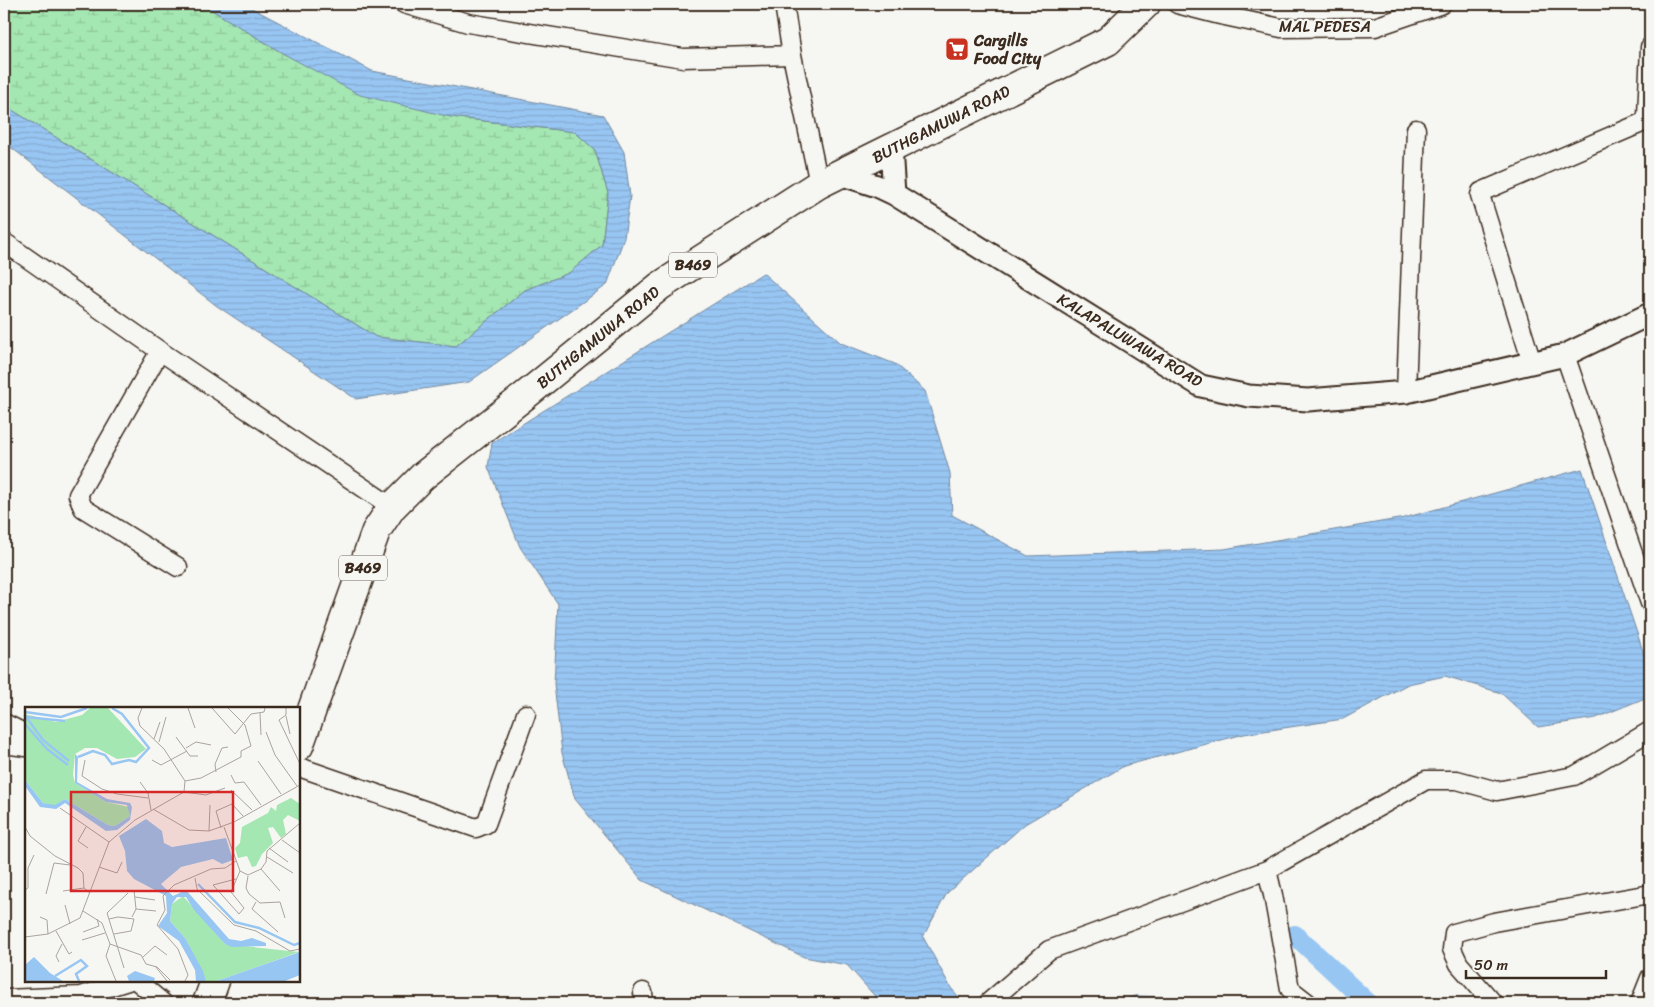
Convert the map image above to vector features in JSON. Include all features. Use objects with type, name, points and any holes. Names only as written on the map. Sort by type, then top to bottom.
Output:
[{"type":"main road","name":"BUTHGAMUWA ROAD","points":[[300,743],[376,531],[392,507],[423,476],[660,286],[829,179],[1108,41],[1146,4]]},
{"type":"main road","points":[[207,1003],[215,982]]},
{"type":"street","points":[[404,4],[468,23],[684,58],[792,55]]},
{"type":"street","points":[[784,4],[792,55],[829,179]]},
{"type":"street","name":"MAL PEDESA","points":[[1178,4],[1220,15],[1281,28],[1290,28],[1375,27],[1442,4]]},
{"type":"street","points":[[1532,363],[1480,195],[1481,192],[1647,123],[1650,47]]},
{"type":"street","points":[[1406,392],[1416,130]]},
{"type":"street","points":[[891,147],[894,194]]},
{"type":"street","name":"KALAPALUWAWA ROAD","points":[[829,179],[876,186],[894,194],[1201,386],[1249,396],[1308,400],[1406,392],[1565,355],[1650,314]]},
{"type":"street","points":[[4,242],[392,507]]},
{"type":"street","points":[[160,350],[78,495],[83,508],[178,567]]},
{"type":"street","points":[[1565,355],[1650,603]]},
{"type":"street","points":[[300,768],[476,828],[486,824],[526,714]]},
{"type":"street","points":[[4,723],[25,734]]},
{"type":"street","points":[[4,731],[25,741]]},
{"type":"street","points":[[988,1003],[1049,950],[1267,870],[1426,780],[1457,780],[1497,791],[1574,776],[1650,731]]},
{"type":"street","points":[[4,744],[25,747]]},
{"type":"street","points":[[1267,870],[1290,989],[1308,1003]]},
{"type":"street","points":[[1492,1003],[1459,964],[1452,949],[1454,933],[1494,922],[1650,894]]},
{"type":"street","points":[[1640,1003],[1650,978]]},
{"type":"street","points":[[4,999],[81,996],[125,982]]},
{"type":"street","points":[[138,982],[162,1003]]},
{"type":"green space","points":[[4,4],[202,4],[284,54],[451,117],[575,132],[595,150],[608,193],[602,245],[569,273],[525,290],[456,346],[376,337],[4,105]]},
{"type":"water","points":[[202,4],[244,4],[372,71],[603,115],[624,152],[630,196],[624,238],[607,285],[469,382],[356,399],[217,306],[4,142],[4,105],[376,337],[456,346],[525,290],[569,273],[602,245],[608,193],[595,150],[575,132],[451,117],[360,95],[284,54]]},
{"type":"water","points":[[763,273],[841,343],[895,364],[925,391],[950,473],[952,515],[1028,556],[1224,549],[1404,518],[1582,469],[1650,672],[1650,696],[1596,718],[1538,727],[1501,693],[1445,676],[1408,684],[1343,719],[1244,734],[1124,766],[1025,824],[947,893],[923,937],[951,988],[964,1003],[881,1003],[847,965],[804,957],[642,880],[575,799],[562,753],[554,684],[558,604],[520,547],[488,467],[492,443]]},
{"type":"water","points":[[1136,996],[1170,997],[1174,1003],[1112,1003]]},
{"type":"waterway","points":[[1295,935],[1368,1003]]},
{"type":"place","name":"Cargills Food City","points":[[957,49]]}]
